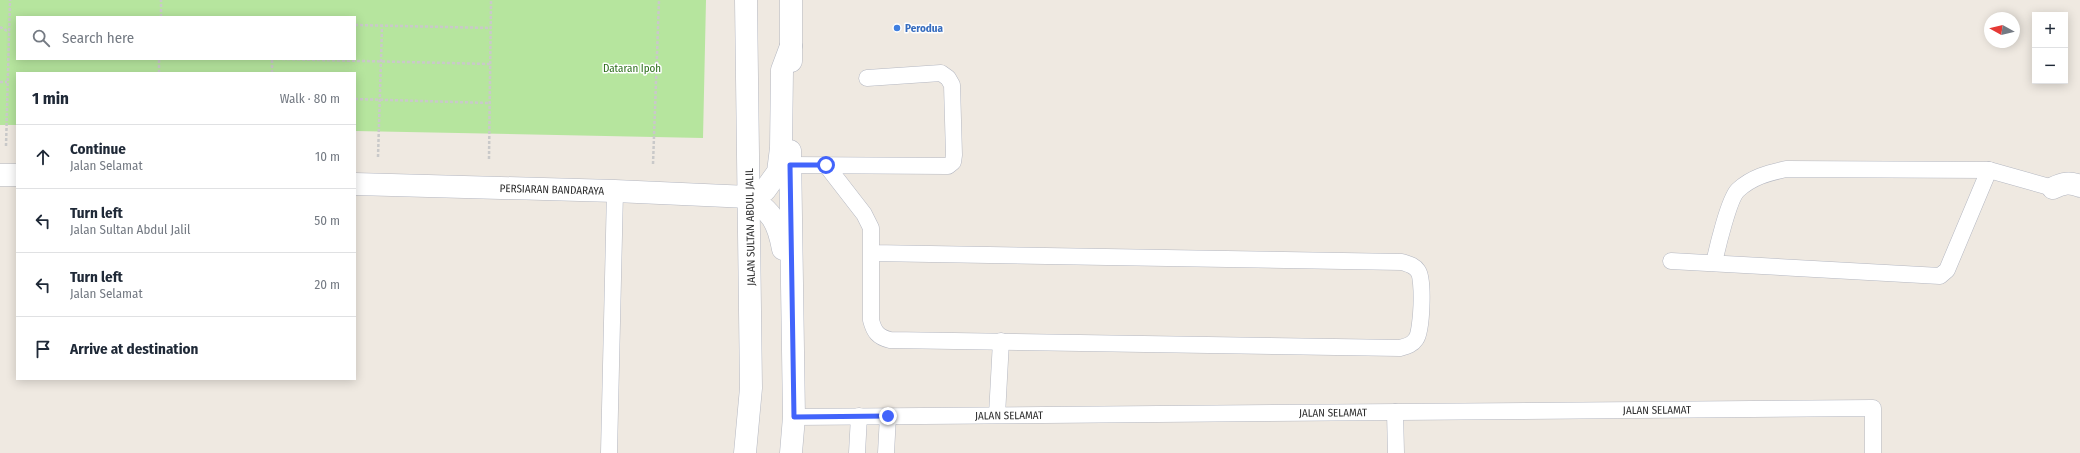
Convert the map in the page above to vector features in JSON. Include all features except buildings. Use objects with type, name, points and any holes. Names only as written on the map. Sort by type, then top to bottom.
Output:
[{"type":"street","name":"JALAN SULTAN ABDUL JALIL","points":[[745,453],[751,388],[746,0]]},
{"type":"street","points":[[791,0],[790,165],[794,417],[791,453]]},
{"type":"street","points":[[749,197],[765,190],[778,172],[781,148],[782,70],[791,46]]},
{"type":"street","points":[[2053,188],[2062,184],[2072,183],[2080,186]]},
{"type":"street","name":"PERSIARAN BANDARAYA","points":[[356,184],[615,191],[749,197]]},
{"type":"street","points":[[749,197],[764,206],[776,221],[783,247],[785,276],[792,288]]},
{"type":"lane","points":[[790,165],[948,166],[953,162],[952,85],[948,78],[941,73],[867,78]]},
{"type":"lane","points":[[826,165],[868,221],[872,235],[871,320],[873,330],[881,337],[890,340],[1400,348],[1410,345],[1417,338],[1418,333],[1421,282],[1419,272],[1411,265],[1402,262],[872,253]]},
{"type":"lane","points":[[1714,263],[1726,220],[1737,191],[1757,176],[1786,169],[1989,170],[2053,188]]},
{"type":"lane","points":[[1671,261],[1940,276],[1947,270],[1989,170]]},
{"type":"lane","points":[[609,453],[615,191]]},
{"type":"lane","points":[[997,415],[1001,341]]},
{"type":"lane","name":"JALAN SELAMAT","points":[[794,417],[1873,408],[1873,453]]},
{"type":"lane","points":[[1395,412],[1396,453]]},
{"type":"lane","points":[[857,453],[858,416]]},
{"type":"lane","points":[[886,453],[888,416]]},
{"type":"path","points":[[7,175],[10,0]]},
{"type":"path","points":[[161,0],[161,16]]},
{"type":"path","points":[[488,188],[491,0]]},
{"type":"path","points":[[651,193],[659,0]]},
{"type":"path","points":[[356,25],[491,28]]},
{"type":"path","points":[[378,185],[382,26]]},
{"type":"path","points":[[0,27],[9,32]]},
{"type":"path","points":[[159,60],[159,72]]},
{"type":"path","points":[[272,60],[272,72]]},
{"type":"path","points":[[329,60],[490,64]]},
{"type":"path","points":[[0,82],[8,82]]},
{"type":"path","points":[[356,99],[489,103]]},
{"type":"green space","name":"Dataran Ipoh","points":[[0,0],[706,0],[703,138],[356,131],[356,72],[16,72],[16,125],[0,125]]},
{"type":"place","name":"Perodua","points":[[897,28]]},
{"type":"route","points":[[826,165],[790,165],[794,417],[888,416]]}]
